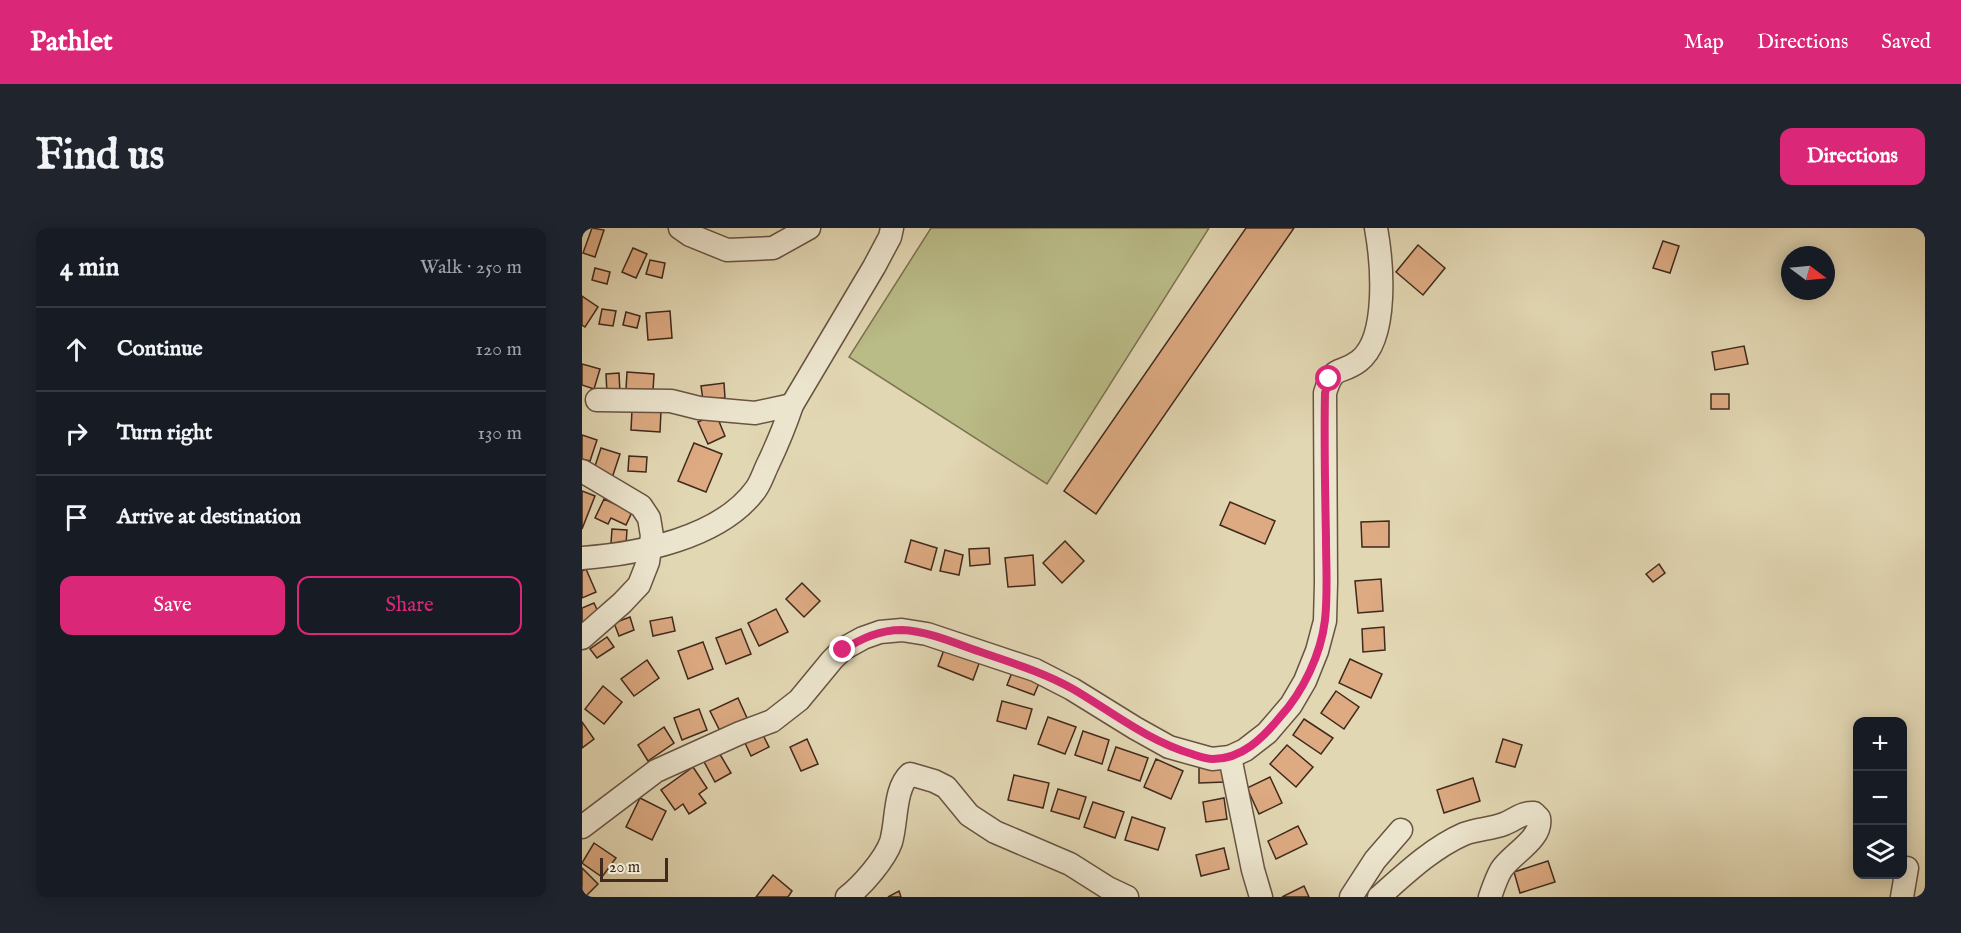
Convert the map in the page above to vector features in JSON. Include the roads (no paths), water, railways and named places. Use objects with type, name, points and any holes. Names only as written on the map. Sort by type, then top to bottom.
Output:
[{"type":"street","points":[[680,228],[690,235],[727,250],[773,248],[809,228]]},
{"type":"street","points":[[582,558],[615,556],[673,541],[717,523],[744,503],[757,488],[785,428],[792,405],[883,252],[892,228]]},
{"type":"street","points":[[582,827],[656,771],[772,721],[799,700],[843,650],[863,638],[880,632],[903,630],[927,634],[1035,670],[1072,689],[1169,747],[1212,759],[1230,757],[1245,750],[1267,733],[1291,705],[1305,681],[1317,651],[1325,621],[1325,393],[1329,379],[1336,371],[1360,361],[1369,349],[1378,323],[1382,277],[1376,228]]},
{"type":"street","points":[[597,400],[671,401],[699,408],[755,412],[792,405]]},
{"type":"street","points":[[582,471],[641,506],[647,512],[651,525],[650,548],[644,576],[639,585],[582,638]]},
{"type":"street","points":[[1230,757],[1253,870],[1261,897]]},
{"type":"street","points":[[847,897],[885,856],[891,840],[902,784],[910,774],[946,787],[969,815],[995,832],[1070,864],[1127,897]]},
{"type":"street","points":[[1379,897],[1448,842],[1473,831],[1499,826],[1526,813],[1534,813],[1539,818],[1539,828],[1500,871],[1490,897]]},
{"type":"street","points":[[1351,897],[1375,860],[1401,830]]},
{"type":"street","points":[[1902,897],[1905,879]]}]
